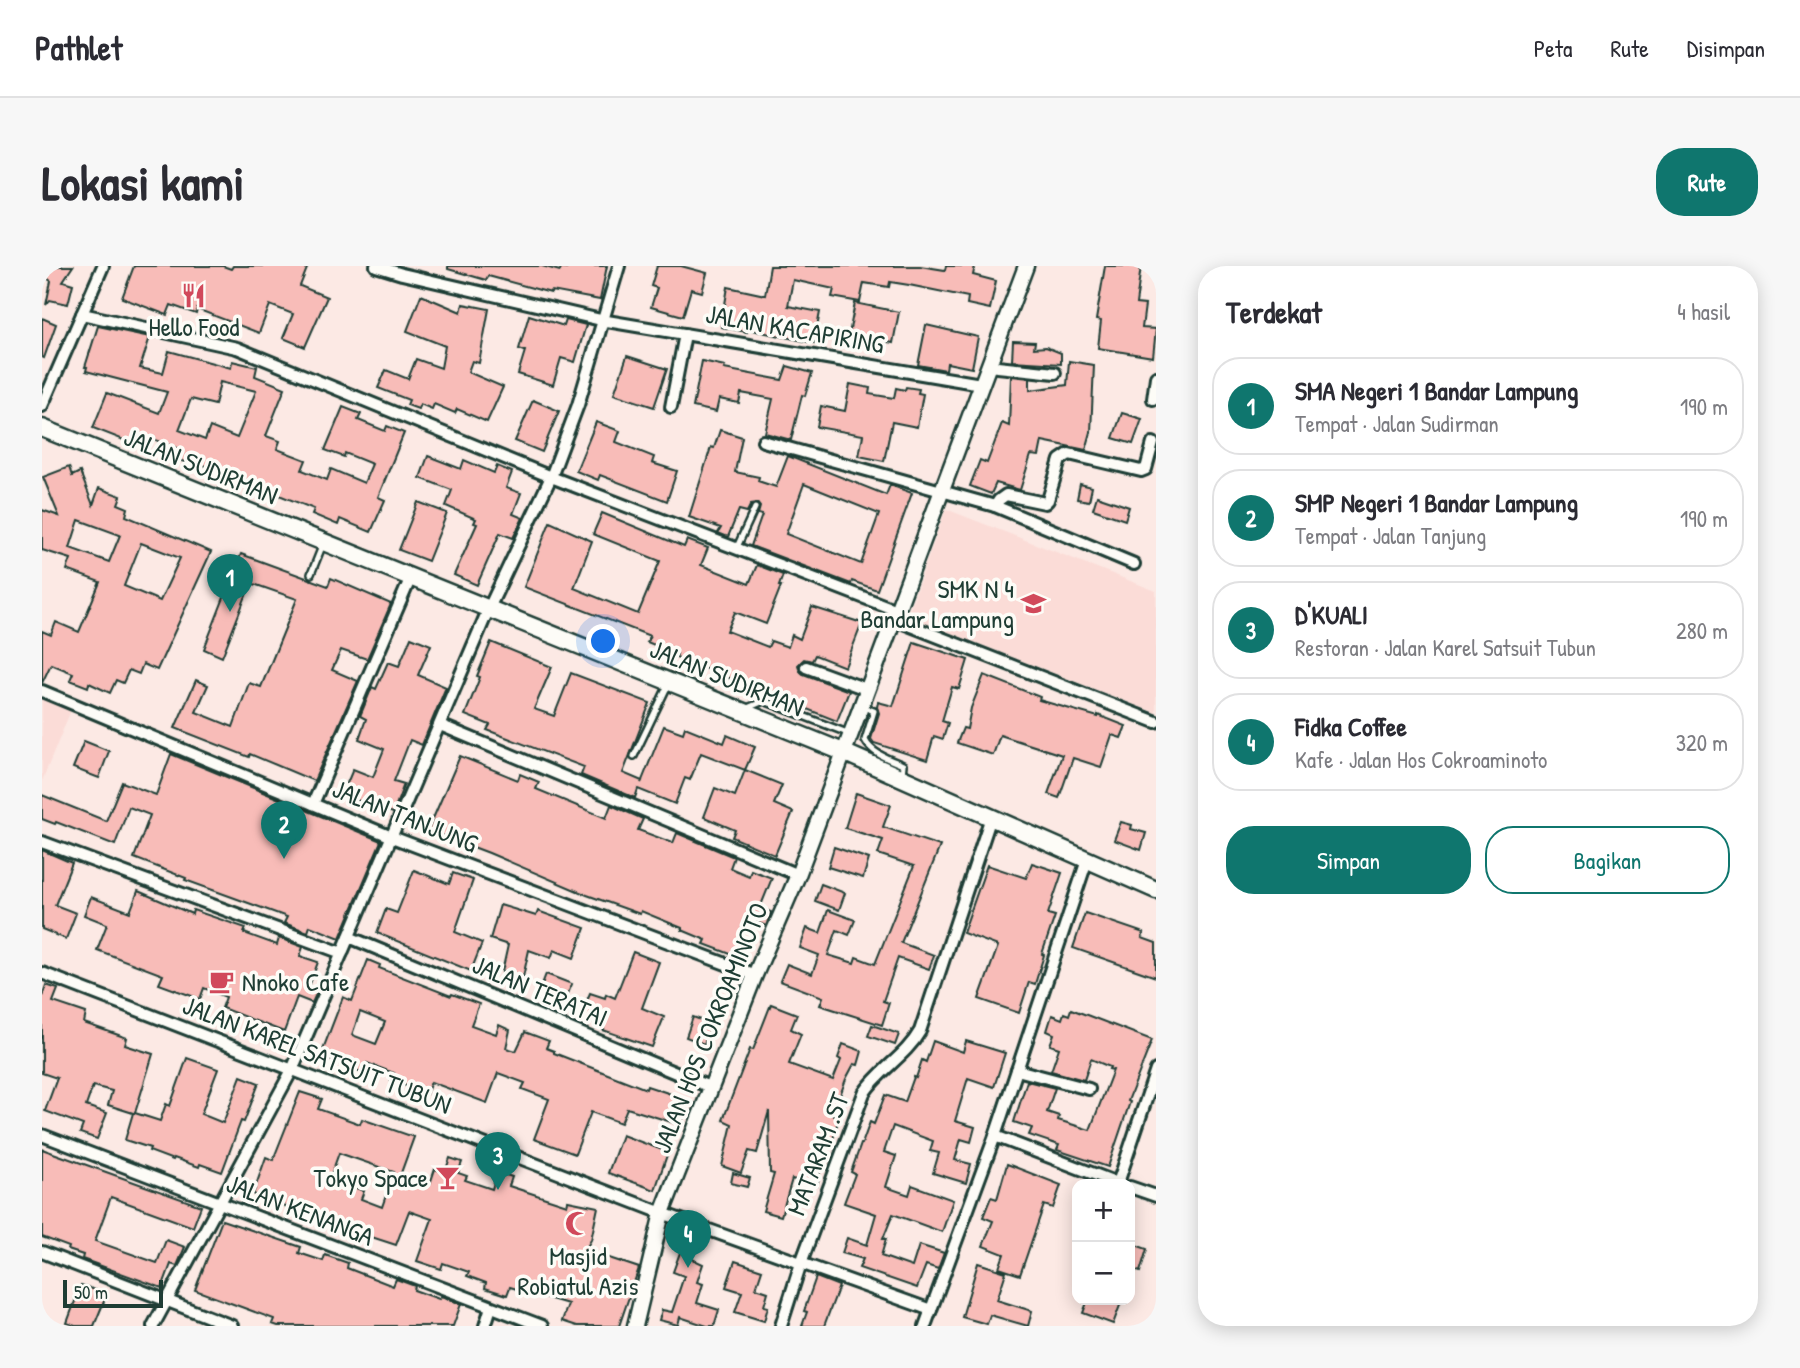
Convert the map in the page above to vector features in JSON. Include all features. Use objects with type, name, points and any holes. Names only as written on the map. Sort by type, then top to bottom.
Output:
[{"type":"main road","name":"JALAN SUDIRMAN","points":[[42,428],[843,751],[1156,890]]},
{"type":"street","name":"JALAN KACAPIRING","points":[[376,266],[601,320],[981,384]]},
{"type":"street","points":[[153,1326],[292,1070],[489,608],[551,477],[578,405],[619,266]]},
{"type":"street","name":"JALAN HOS COKROAMINOTO","points":[[635,1326],[662,1213],[755,975],[798,875],[1026,266]]},
{"type":"street","points":[[42,403],[82,314],[99,267]]},
{"type":"street","points":[[82,314],[237,348],[551,477],[737,547],[1156,722]]},
{"type":"street","points":[[671,407],[685,334]]},
{"type":"street","points":[[988,366],[1055,373]]},
{"type":"street","points":[[1153,399],[1156,377]]},
{"type":"street","points":[[763,441],[995,506],[1134,564]]},
{"type":"street","points":[[995,506],[1006,495],[1045,503],[1060,460],[1069,454],[1141,471],[1146,469],[1153,443]]},
{"type":"street","points":[[313,804],[411,577]]},
{"type":"street","points":[[806,667],[866,689]]},
{"type":"street","name":"JALAN TANJUNG","points":[[42,691],[392,836],[755,975]]},
{"type":"street","points":[[440,725],[798,875]]},
{"type":"street","name":"MATARAM .ST","points":[[781,1326],[801,1263],[864,1093],[878,1075],[914,1042],[920,1031],[990,817]]},
{"type":"street","points":[[42,842],[342,953]]},
{"type":"street","points":[[925,1326],[995,1136],[1087,860]]},
{"type":"street","name":"JALAN TERATAI","points":[[349,937],[712,1088]]},
{"type":"street","name":"JALAN KAREL SATSUIT TUBUN","points":[[42,973],[662,1213],[931,1310]]},
{"type":"street","points":[[1017,1070],[1089,1089]]},
{"type":"street","points":[[1121,1179],[1156,1070]]},
{"type":"street","name":"JALAN KENANGA","points":[[42,1135],[542,1326]]},
{"type":"street","points":[[995,1136],[1106,1179]]},
{"type":"street","points":[[1135,1189],[1156,1196]]},
{"type":"street","points":[[42,1252],[232,1326]]},
{"type":"street","points":[[485,1326],[491,1307]]},
{"type":"lane","points":[[737,547],[755,508]]},
{"type":"lane","points":[[311,574],[324,542]]},
{"type":"lane","points":[[635,756],[669,681]]},
{"type":"lane","points":[[743,711],[764,701],[850,734]]},
{"type":"lane","points":[[860,706],[874,711],[865,740],[868,746],[903,765],[901,777]]},
{"type":"shaded area","name":"SMK N 4 Bandar Lampung","points":[[946,509],[1156,591],[1156,713],[907,616]]},
{"type":"shaded area","points":[[42,699],[71,710],[42,781]]},
{"type":"building","points":[[42,266],[73,266],[63,281],[73,284],[68,304],[50,300],[46,305],[51,281],[42,275]]},
{"type":"building","points":[[134,266],[223,266],[231,269],[233,266],[308,266],[300,286],[327,297],[305,347],[283,338],[293,314],[270,305],[259,333],[197,309],[196,314],[171,305],[167,315],[122,298]]},
{"type":"building","points":[[448,266],[542,266],[560,271],[561,267],[567,266],[607,266],[600,300],[552,291],[551,293],[488,276],[486,280],[448,269]]},
{"type":"building","points":[[657,266],[681,266],[707,273],[702,292],[691,289],[683,316],[651,307],[657,288],[651,286]]},
{"type":"building","points":[[770,266],[920,266],[945,270],[946,266],[975,266],[973,275],[996,281],[990,309],[967,304],[968,297],[890,282],[889,287],[864,283],[860,302],[832,297],[834,289],[793,280],[788,306],[820,312],[814,343],[747,329],[747,332],[721,327],[728,287],[765,295]]},
{"type":"building","points":[[1105,266],[1141,266],[1136,304],[1145,305],[1142,328],[1156,329],[1153,357],[1098,348],[1101,321],[1096,320]]},
{"type":"building","points":[[421,295],[461,312],[463,304],[489,309],[479,363],[472,361],[468,372],[503,387],[487,422],[457,409],[455,413],[434,404],[432,409],[420,404],[418,409],[407,405],[409,400],[378,388],[386,370],[408,379],[416,359],[441,368],[445,346],[407,331]]},
{"type":"building","points":[[855,303],[899,312],[893,343],[849,334]]},
{"type":"building","points":[[529,315],[564,326],[566,320],[586,325],[575,362],[561,358],[553,385],[518,374],[525,351],[519,349]]},
{"type":"building","points":[[42,318],[56,324],[44,358],[42,357]]},
{"type":"building","points":[[926,325],[978,337],[972,368],[947,363],[946,370],[918,365]]},
{"type":"building","points":[[98,326],[150,337],[140,368],[163,373],[169,351],[231,368],[232,361],[257,367],[255,376],[285,388],[266,436],[280,441],[277,449],[306,460],[302,470],[327,480],[331,469],[364,483],[372,464],[345,453],[344,457],[325,450],[343,407],[361,414],[358,420],[385,431],[387,426],[404,433],[378,497],[385,500],[371,532],[340,519],[338,525],[312,514],[314,509],[262,488],[261,491],[222,476],[224,473],[191,460],[190,464],[173,458],[177,448],[148,437],[144,448],[93,428],[107,393],[159,413],[167,392],[86,371]],"holes":[[[220,382],[256,391],[237,438],[210,427],[205,440],[179,430],[191,399],[215,405]]]},
{"type":"building","points":[[1013,341],[1035,342],[1034,348],[1046,347],[1061,353],[1061,364],[1012,361]]},
{"type":"building","points":[[627,356],[667,369],[654,407],[614,394]]},
{"type":"building","points":[[702,361],[725,366],[724,369],[782,380],[787,366],[812,373],[805,396],[802,395],[791,440],[765,433],[773,399],[741,393],[739,403],[719,399],[716,412],[693,407]]},
{"type":"building","points":[[1069,361],[1094,365],[1091,432],[1086,450],[1042,441],[1039,456],[1031,455],[1020,490],[996,483],[991,494],[970,486],[980,460],[987,463],[1002,423],[1009,426],[1011,376],[1030,378],[1030,390],[1067,385]]},
{"type":"building","points":[[850,384],[870,388],[869,394],[894,398],[896,388],[919,389],[918,393],[923,394],[917,427],[892,422],[884,461],[859,456],[863,435],[817,427],[821,406],[845,411]]},
{"type":"building","points":[[533,400],[559,411],[542,452],[515,441]]},
{"type":"building","points":[[1122,413],[1142,419],[1133,444],[1113,438]]},
{"type":"building","points":[[596,422],[620,431],[616,442],[654,457],[652,463],[677,471],[667,501],[600,475],[598,480],[576,471]]},
{"type":"building","points":[[720,430],[742,437],[735,472],[759,477],[758,481],[776,487],[788,456],[886,495],[890,485],[912,493],[877,590],[852,581],[851,584],[751,546],[762,515],[758,514],[760,507],[757,503],[751,504],[747,512],[739,510],[728,537],[718,533],[721,528],[689,517],[711,447],[714,448]],"holes":[[[804,484],[879,514],[861,564],[786,534]]]},
{"type":"building","points":[[428,456],[461,469],[464,460],[494,473],[497,466],[512,472],[506,488],[521,493],[513,514],[523,518],[513,538],[500,533],[477,585],[454,575],[477,524],[474,523],[476,519],[446,506],[452,490],[420,478]]},
{"type":"building","points":[[69,467],[72,476],[80,472],[93,505],[99,488],[121,496],[118,504],[128,508],[126,516],[211,552],[157,670],[143,664],[139,674],[129,670],[123,683],[116,680],[110,693],[89,683],[88,687],[70,680],[73,673],[51,664],[42,683],[42,631],[51,635],[56,622],[79,632],[100,582],[67,570],[71,559],[42,550],[42,510],[59,516],[43,477]],"holes":[[[79,520],[120,535],[109,562],[70,548]],[[141,543],[180,558],[160,601],[124,586]]]},
{"type":"building","points":[[1080,484],[1092,487],[1089,501],[1077,499]]},
{"type":"building","points":[[1097,496],[1129,507],[1125,520],[1093,509]]},
{"type":"building","points":[[418,502],[447,513],[428,561],[399,550]]},
{"type":"building","points":[[602,513],[684,547],[687,540],[708,548],[701,565],[749,584],[757,565],[783,575],[766,624],[735,612],[727,631],[768,647],[771,641],[788,647],[792,635],[800,639],[812,607],[862,623],[845,667],[815,655],[812,661],[804,659],[798,665],[803,674],[849,691],[837,721],[676,657],[677,654],[647,642],[650,636],[524,587],[550,522],[592,541],[574,588],[638,614],[660,561],[593,534]]},
{"type":"building","points":[[241,554],[328,586],[331,578],[391,604],[367,659],[341,650],[332,670],[358,681],[314,781],[250,754],[249,757],[175,728],[196,680],[208,685],[196,712],[233,727],[249,683],[261,687],[297,599],[251,583],[222,657],[204,649]]},
{"type":"building","points":[[411,637],[431,645],[418,675],[446,687],[422,745],[410,740],[394,781],[404,784],[393,813],[342,795],[353,769],[373,777],[384,749],[359,739],[366,719],[360,716],[372,687],[376,689],[388,662],[399,666]]},
{"type":"building","points":[[491,642],[552,667],[534,709],[554,716],[571,673],[650,703],[623,773],[642,781],[664,726],[683,733],[685,727],[724,743],[727,735],[755,747],[745,770],[701,753],[690,780],[685,778],[675,804],[638,789],[635,798],[581,775],[584,767],[487,730],[490,725],[465,715]]},
{"type":"building","points":[[914,642],[968,660],[959,689],[952,687],[942,721],[948,723],[943,739],[934,736],[927,760],[874,743],[871,739],[879,713],[878,702],[893,706]]},
{"type":"building","points":[[984,675],[1040,697],[1039,700],[1098,715],[1126,726],[1121,738],[1112,735],[1101,767],[1073,758],[1059,798],[1048,794],[1062,755],[1000,735],[993,755],[957,743],[963,728],[967,729],[971,708]]},
{"type":"building","points":[[84,741],[109,751],[99,778],[73,768]]},
{"type":"building","points":[[171,754],[381,841],[340,938],[310,926],[308,932],[284,923],[287,917],[185,880],[186,878],[134,858],[150,815],[129,807],[115,845],[42,819],[42,795],[106,821],[122,782],[156,795]]},
{"type":"building","points":[[460,756],[518,780],[520,774],[539,782],[536,789],[606,818],[611,805],[643,819],[638,830],[673,843],[677,833],[734,857],[730,868],[749,876],[751,870],[772,878],[760,908],[771,912],[766,926],[756,922],[753,931],[743,927],[737,943],[746,947],[741,958],[704,944],[706,940],[641,911],[640,914],[587,895],[428,830]]},
{"type":"building","points":[[745,770],[782,785],[774,804],[793,812],[775,855],[732,837],[735,830],[704,817],[715,788],[735,796]]},
{"type":"building","points":[[856,793],[891,805],[883,827],[940,846],[901,943],[934,955],[929,969],[898,958],[883,1001],[889,1003],[882,1025],[820,1005],[823,997],[780,981],[787,964],[812,974],[819,955],[800,948],[807,928],[820,933],[828,910],[855,920],[849,935],[837,930],[828,955],[854,963],[856,957],[875,964],[914,866],[878,854],[883,840],[845,828]]},
{"type":"building","points":[[1121,822],[1132,825],[1131,829],[1146,833],[1141,850],[1114,840]]},
{"type":"building","points":[[834,847],[869,859],[863,878],[828,867]]},
{"type":"building","points":[[42,850],[72,863],[55,905],[76,913],[66,939],[42,929]]},
{"type":"building","points":[[1032,863],[1062,873],[1048,914],[1055,916],[1042,954],[1044,955],[1035,984],[1029,982],[1019,1013],[979,999],[998,946],[963,933],[987,865],[1026,878]]},
{"type":"building","points":[[414,870],[449,884],[453,873],[473,880],[455,932],[482,943],[471,971],[377,933],[386,909],[397,913]]},
{"type":"building","points":[[821,884],[845,893],[839,910],[815,901]]},
{"type":"building","points":[[138,891],[192,914],[193,910],[246,928],[244,933],[277,945],[279,938],[303,947],[300,956],[318,962],[308,989],[317,992],[312,1003],[297,997],[284,1032],[222,1008],[226,997],[204,988],[200,999],[159,984],[163,975],[97,950],[107,924],[84,915],[91,897],[130,912]]},
{"type":"building","points":[[500,905],[536,916],[538,911],[585,928],[574,958],[554,950],[551,958],[529,950],[523,977],[502,972],[508,945],[490,939]]},
{"type":"building","points":[[1085,913],[1144,933],[1142,938],[1156,943],[1156,977],[1073,948]]},
{"type":"building","points":[[633,952],[659,962],[642,1008],[664,1017],[652,1047],[603,1030],[604,1026],[580,1017],[590,993],[605,998],[606,994],[615,998]]},
{"type":"building","points":[[368,960],[380,965],[379,968],[479,1004],[471,1025],[496,1034],[499,1025],[510,1030],[506,1048],[516,1051],[525,1032],[549,1041],[546,1048],[554,1053],[646,1089],[647,1086],[689,1100],[681,1125],[627,1108],[621,1123],[591,1112],[575,1154],[534,1139],[549,1099],[522,1089],[525,1083],[498,1073],[487,1103],[431,1082],[426,1094],[391,1080],[394,1073],[367,1063],[364,1073],[320,1057],[343,997],[352,1001]],"holes":[[[360,1012],[385,1022],[376,1044],[352,1035]]]},
{"type":"building","points":[[546,974],[572,984],[561,1010],[536,1000]]},
{"type":"building","points":[[46,985],[58,989],[53,1002],[86,1013],[84,1023],[127,1038],[125,1045],[153,1054],[135,1113],[160,1121],[166,1104],[170,1106],[187,1058],[218,1069],[201,1114],[223,1123],[241,1076],[259,1083],[222,1172],[200,1164],[199,1167],[174,1158],[173,1160],[149,1151],[150,1148],[125,1140],[133,1113],[108,1105],[112,1091],[93,1086],[86,1106],[107,1113],[97,1139],[80,1133],[83,1125],[45,1111],[57,1078],[42,1073],[42,997]]},
{"type":"building","points":[[771,1004],[797,1014],[791,1029],[801,1034],[789,1064],[833,1080],[841,1060],[838,1058],[843,1044],[862,1051],[858,1065],[854,1064],[846,1079],[833,1115],[839,1117],[832,1143],[829,1142],[818,1171],[817,1186],[792,1179],[781,1216],[763,1211],[774,1174],[770,1173],[769,1111],[757,1153],[749,1151],[741,1173],[722,1166],[732,1124],[723,1120],[750,1049],[753,1050]]},
{"type":"building","points":[[1071,1009],[1152,1040],[1128,1101],[1130,1102],[1108,1167],[1057,1150],[1059,1145],[1029,1135],[1032,1128],[1014,1122],[1027,1081],[1055,1088],[1047,1112],[1059,1116],[1058,1120],[1090,1130],[1113,1070],[1091,1059],[1084,1080],[1051,1071],[1059,1048],[1050,1045],[1054,1034],[1047,1031],[1052,1015],[1062,1019],[1064,1013],[1069,1015]]},
{"type":"building","points":[[693,1017],[712,1024],[704,1044],[686,1037]]},
{"type":"building","points":[[872,1025],[899,1034],[895,1045],[868,1036]]},
{"type":"building","points":[[933,1041],[963,1052],[966,1041],[1005,1053],[994,1087],[968,1078],[955,1121],[975,1127],[971,1142],[961,1139],[955,1160],[971,1164],[966,1183],[933,1173],[939,1153],[930,1151],[933,1141],[893,1126],[884,1152],[896,1156],[886,1187],[909,1195],[912,1185],[953,1200],[942,1232],[893,1214],[883,1239],[886,1239],[881,1256],[912,1267],[919,1245],[944,1253],[938,1269],[926,1265],[917,1288],[859,1268],[863,1259],[842,1253],[847,1238],[867,1245],[876,1214],[844,1203],[855,1174],[851,1172],[870,1122],[874,1124],[885,1095],[905,1102],[922,1060],[926,1062]]},
{"type":"building","points":[[300,1092],[322,1099],[318,1109],[360,1124],[362,1119],[414,1137],[401,1173],[430,1184],[435,1169],[445,1172],[450,1158],[462,1162],[458,1173],[467,1176],[465,1180],[492,1189],[497,1172],[512,1177],[509,1186],[567,1205],[568,1201],[598,1207],[591,1240],[585,1250],[639,1268],[619,1326],[577,1326],[562,1321],[568,1304],[510,1287],[507,1295],[485,1288],[486,1283],[467,1276],[469,1272],[443,1263],[441,1269],[417,1261],[432,1219],[409,1211],[396,1245],[356,1232],[358,1228],[310,1211],[308,1215],[253,1194],[266,1157],[273,1160]],"holes":[[[339,1153],[394,1172],[382,1207],[361,1199],[364,1191],[330,1178]]]},
{"type":"building","points":[[622,1135],[668,1152],[655,1190],[608,1173]]},
{"type":"building","points":[[42,1149],[201,1206],[193,1227],[111,1197],[95,1241],[157,1263],[166,1240],[185,1247],[177,1266],[171,1264],[162,1288],[82,1259],[83,1255],[68,1250],[69,1247],[42,1237]]},
{"type":"building","points":[[1007,1164],[1061,1185],[1053,1208],[1044,1205],[1020,1275],[999,1268],[1004,1254],[983,1246],[993,1221],[983,1217],[991,1197],[997,1199]]},
{"type":"building","points":[[733,1173],[750,1178],[747,1187],[731,1183]]},
{"type":"building","points":[[222,1220],[301,1247],[299,1253],[323,1261],[325,1255],[348,1263],[347,1268],[393,1286],[396,1279],[415,1286],[414,1290],[461,1304],[453,1326],[278,1326],[272,1324],[274,1319],[195,1290]]},
{"type":"building","points":[[1135,1245],[1147,1249],[1140,1272],[1135,1270]]},
{"type":"building","points":[[682,1247],[693,1251],[690,1258],[703,1264],[697,1282],[703,1284],[697,1303],[719,1310],[714,1326],[680,1317],[678,1325],[659,1320],[662,1310],[672,1312],[684,1276],[673,1272]]},
{"type":"building","points":[[735,1261],[762,1270],[756,1288],[768,1292],[764,1321],[735,1312],[742,1292],[726,1287]]},
{"type":"building","points":[[978,1263],[1006,1272],[997,1300],[1032,1311],[1028,1326],[990,1315],[987,1324],[962,1317]]},
{"type":"building","points":[[816,1277],[839,1286],[824,1326],[802,1326],[807,1312],[804,1311]]},
{"type":"building","points":[[81,1285],[107,1294],[94,1326],[67,1323]]},
{"type":"building","points":[[1086,1305],[1120,1305],[1113,1324],[1083,1313]]},
{"type":"place","name":"Hello Food","points":[[194,295]]},
{"type":"place","name":"SMK N 4 Bandar Lampung","points":[[1034,604]]},
{"type":"place","name":"SMA Negeri 1 Bandar Lampung","points":[[230,612]]},
{"type":"place","name":"SMP Negeri 1 Bandar Lampung","points":[[284,859]]},
{"type":"place","name":"Nnoko Cafe","points":[[222,982]]},
{"type":"place","name":"Tokyo Space","points":[[448,1178]]},
{"type":"place","name":"D'KUALI","points":[[498,1190]]},
{"type":"place","name":"Masjid Robiatul Azis","points":[[578,1224]]},
{"type":"place","name":"Fidka Coffee","points":[[688,1268]]}]
